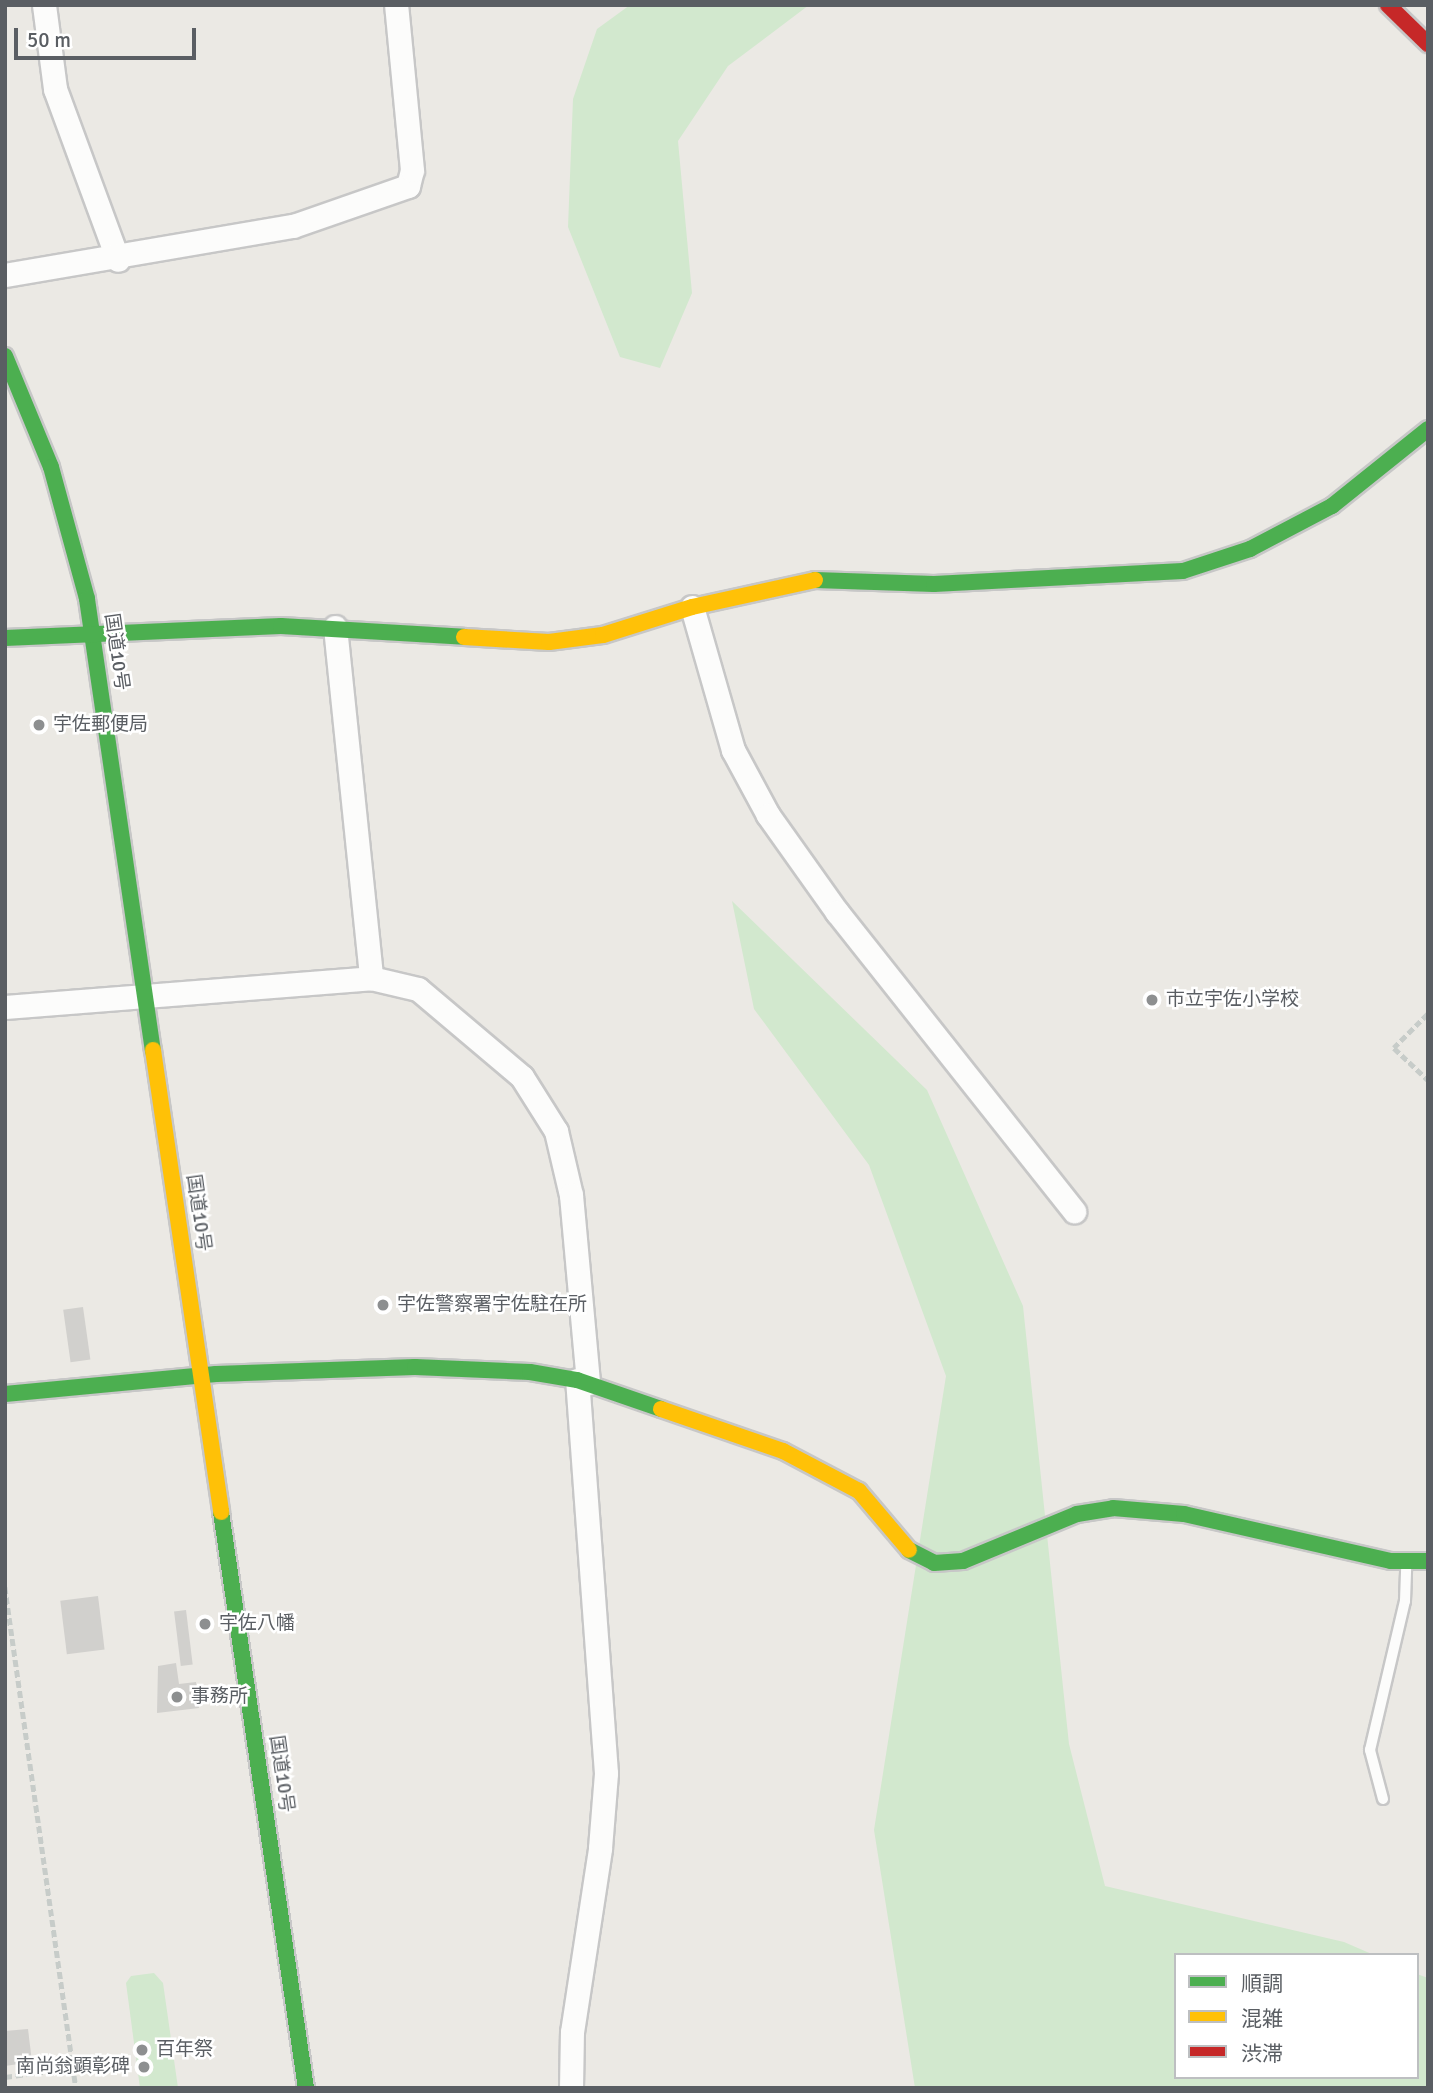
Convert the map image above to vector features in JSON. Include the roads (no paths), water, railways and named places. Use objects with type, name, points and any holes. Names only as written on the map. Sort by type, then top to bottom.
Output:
[{"type":"main road","points":[[1388,5],[1428,44]]},
{"type":"main road","name":"国道10号","points":[[5,356],[51,467],[93,634],[306,2088]]},
{"type":"main road","points":[[5,638],[335,627],[549,642],[603,635],[692,607],[817,580],[945,583],[1183,571],[1250,549],[1332,506],[1428,429]]},
{"type":"main road","points":[[5,1394],[201,1375],[415,1367],[530,1372],[583,1381],[783,1451],[850,1485],[909,1550],[934,1563],[963,1561],[1077,1514],[1124,1508],[1184,1514],[1406,1563],[1428,1561]]},
{"type":"street","points":[[44,5],[55,89],[118,260]]},
{"type":"street","points":[[5,275],[118,260],[293,226],[408,186],[412,170],[396,5]]},
{"type":"street","points":[[692,607],[733,750],[768,815],[837,912],[1074,1211]]},
{"type":"street","points":[[335,627],[371,978]]},
{"type":"street","points":[[5,1007],[146,998],[371,978],[396,981],[439,1002],[540,1099],[555,1131],[571,1195],[606,1773],[600,1848],[572,2032],[571,2088]]},
{"type":"lane","points":[[1383,1799],[1370,1750],[1405,1601],[1406,1563]]},
{"type":"place","name":"宇佐郵便局","points":[[39,725]]},
{"type":"place","name":"市立宇佐小学校","points":[[1152,1000]]},
{"type":"place","name":"宇佐警察署宇佐駐在所","points":[[383,1305]]},
{"type":"place","name":"宇佐八幡","points":[[205,1624]]},
{"type":"place","name":"事務所","points":[[177,1697]]},
{"type":"place","name":"百年祭","points":[[142,2050]]},
{"type":"place","name":"南尚翁顕彰碑","points":[[144,2067]]}]
